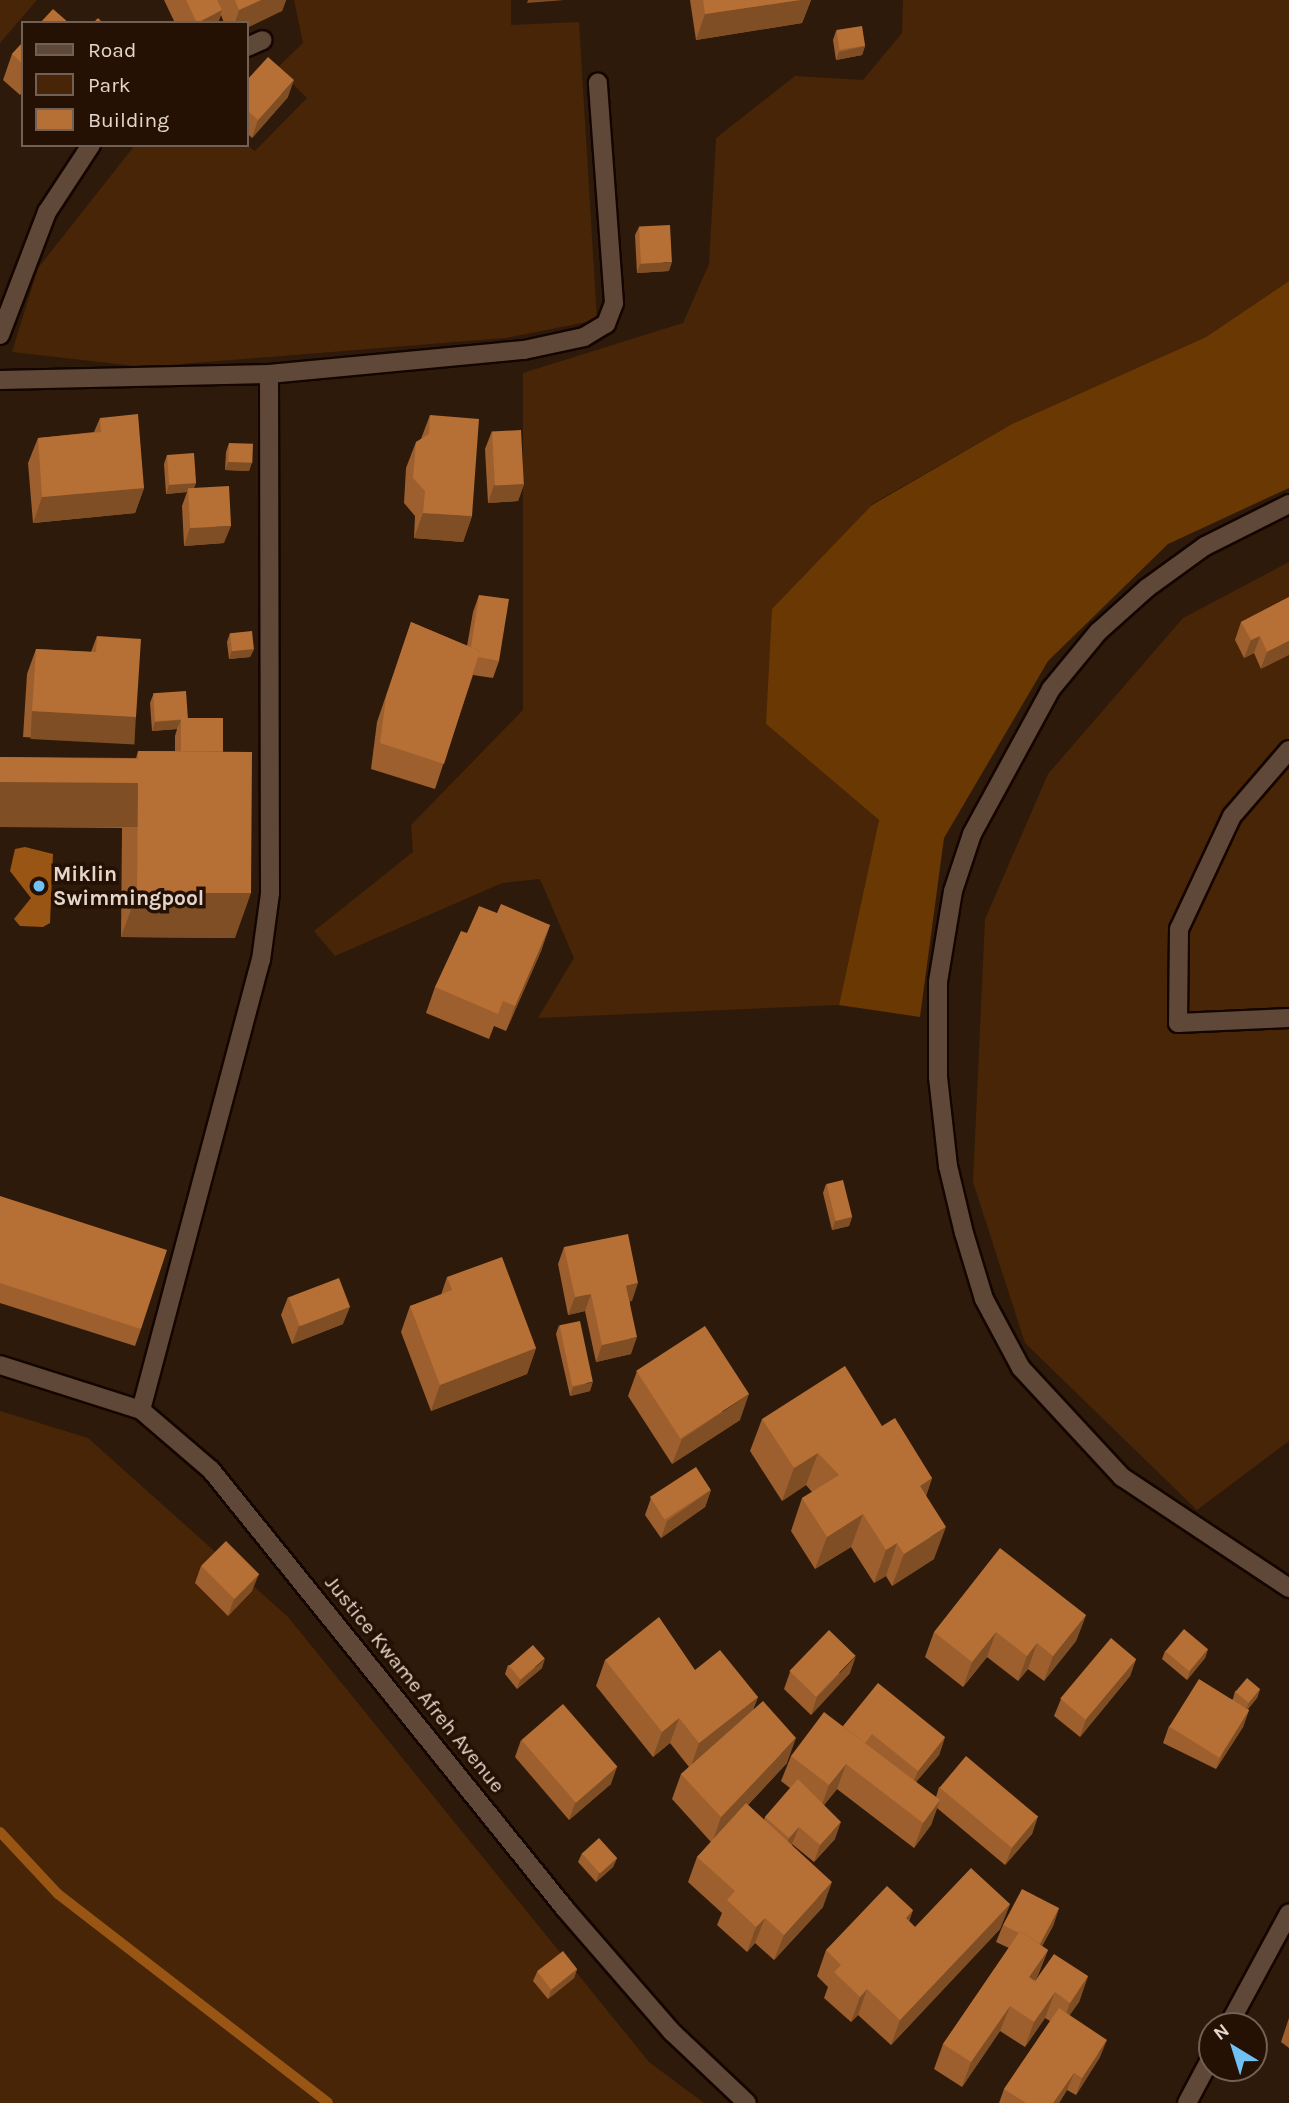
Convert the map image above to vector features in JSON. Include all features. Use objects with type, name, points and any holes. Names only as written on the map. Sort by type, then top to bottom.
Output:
[{"type":"street","points":[[0,380],[269,374],[524,350],[584,337],[606,324],[614,303],[598,83]]},
{"type":"street","points":[[0,335],[47,212],[90,147]]},
{"type":"street","points":[[141,1410],[261,960],[270,893],[269,374]]},
{"type":"street","points":[[1289,504],[1205,546],[1147,588],[1098,632],[1051,689],[972,834],[953,891],[938,982],[938,1063],[948,1166],[984,1299],[1021,1368],[1122,1478],[1289,1588]]},
{"type":"street","points":[[1289,750],[1232,816],[1179,929],[1178,1023],[1289,1018]]},
{"type":"street","name":"Justice Kwame Afreh Avenue","points":[[0,1365],[141,1410],[211,1470],[565,1910],[672,2032],[747,2103]]},
{"type":"street","points":[[1236,2012],[1289,1913]]},
{"type":"street","points":[[1187,2103],[1198,2082]]},
{"type":"green space","points":[[0,0],[37,0],[0,43]]},
{"type":"green space","points":[[294,0],[511,0],[511,25],[579,22],[597,320],[505,338],[144,367],[12,352],[38,268],[133,147],[248,146],[255,151],[307,98],[277,68],[303,43]]},
{"type":"green space","points":[[903,0],[1289,0],[1289,281],[1206,337],[1012,424],[872,504],[766,724],[879,820],[839,1005],[538,1018],[574,958],[540,879],[502,883],[335,956],[314,931],[413,852],[411,825],[523,710],[523,373],[683,323],[709,264],[716,138],[795,76],[863,80],[902,33]]},
{"type":"green space","points":[[1289,562],[1289,1441],[1197,1510],[1025,1343],[973,1182],[985,919],[1048,774],[1183,618]]},
{"type":"green space","points":[[0,1411],[88,1438],[288,1617],[649,2062],[704,2103],[0,2103]]},
{"type":"shaded area","points":[[1289,281],[1289,488],[1168,544],[1048,661],[944,838],[920,1017],[839,1005],[879,820],[766,724],[772,609],[872,505],[1012,424],[1206,337]]},
{"type":"shaded area","name":"Miklin Swimmingpool","points":[[25,847],[53,854],[50,923],[43,927],[20,926],[14,919],[31,898],[10,871],[15,849]]},
{"type":"building","points":[[186,0],[217,0],[222,10],[196,21]]},
{"type":"building","points":[[235,0],[261,0],[239,10]]},
{"type":"building","points":[[703,0],[800,0],[705,14]]},
{"type":"building","points":[[53,9],[67,21],[42,21]]},
{"type":"building","points":[[862,26],[865,46],[839,50],[836,30]]},
{"type":"building","points":[[21,44],[21,62],[12,54]]},
{"type":"building","points":[[268,57],[294,80],[258,120],[248,111],[248,79]]},
{"type":"building","points":[[670,225],[672,262],[641,264],[639,227]]},
{"type":"building","points":[[138,414],[144,488],[42,497],[38,438],[101,432],[100,418]]},
{"type":"building","points":[[430,415],[479,419],[472,516],[423,513],[425,491],[413,478],[416,442],[429,434]]},
{"type":"building","points":[[521,430],[524,484],[495,485],[492,432]]},
{"type":"building","points":[[229,443],[253,444],[252,463],[228,462]]},
{"type":"building","points":[[194,453],[196,483],[169,485],[167,455]]},
{"type":"building","points":[[229,486],[231,526],[190,528],[188,488]]},
{"type":"building","points":[[479,595],[509,599],[499,661],[478,657],[480,651],[471,647]]},
{"type":"building","points":[[1289,597],[1289,641],[1267,652],[1260,636],[1251,640],[1241,622]]},
{"type":"building","points":[[411,622],[480,651],[444,764],[380,743],[386,697]]},
{"type":"building","points":[[252,631],[254,649],[232,651],[230,633]]},
{"type":"building","points":[[97,636],[141,639],[136,717],[32,711],[36,649],[96,652]]},
{"type":"building","points":[[186,691],[188,719],[155,721],[153,693]]},
{"type":"building","points":[[181,718],[223,718],[223,751],[181,751]]},
{"type":"building","points":[[138,751],[252,752],[251,893],[137,893],[138,783],[0,782],[0,757],[138,759]]},
{"type":"building","points":[[501,904],[550,925],[515,1006],[503,1001],[498,1014],[435,987],[461,931],[467,933],[479,906],[497,913]]},
{"type":"building","points":[[843,1180],[852,1217],[836,1221],[827,1184]]},
{"type":"building","points":[[0,1196],[167,1250],[141,1329],[0,1283]]},
{"type":"building","points":[[628,1234],[638,1283],[626,1286],[637,1337],[602,1345],[591,1294],[575,1297],[564,1247]]},
{"type":"building","points":[[502,1257],[536,1348],[440,1385],[410,1306],[452,1290],[447,1277]]},
{"type":"building","points":[[339,1278],[350,1307],[300,1326],[289,1297]]},
{"type":"building","points":[[580,1321],[593,1382],[572,1386],[559,1325]]},
{"type":"building","points":[[705,1326],[749,1394],[680,1439],[636,1371]]},
{"type":"building","points":[[845,1366],[882,1426],[895,1418],[932,1478],[920,1486],[946,1527],[904,1554],[897,1543],[886,1550],[863,1514],[827,1537],[802,1498],[839,1475],[818,1453],[794,1468],[762,1419]]},
{"type":"building","points":[[696,1467],[711,1490],[665,1520],[650,1497]]},
{"type":"building","points":[[226,1541],[259,1574],[234,1599],[201,1566]]},
{"type":"building","points":[[1000,1548],[1086,1615],[1053,1656],[1037,1643],[1027,1656],[996,1632],[972,1662],[934,1632]]},
{"type":"building","points":[[659,1617],[695,1670],[720,1650],[758,1697],[699,1743],[679,1718],[662,1732],[605,1660]]},
{"type":"building","points":[[1184,1629],[1208,1649],[1189,1671],[1165,1651]]},
{"type":"building","points":[[829,1630],[856,1656],[816,1697],[789,1671]]},
{"type":"building","points":[[1111,1638],[1136,1659],[1085,1720],[1060,1699]]},
{"type":"building","points":[[533,1645],[545,1659],[521,1680],[509,1666]]},
{"type":"building","points":[[1247,1678],[1260,1689],[1248,1703],[1235,1692]]},
{"type":"building","points":[[1199,1679],[1249,1710],[1219,1758],[1169,1726]]},
{"type":"building","points":[[878,1683],[945,1737],[918,1771],[872,1734],[865,1743],[843,1726]]},
{"type":"building","points":[[763,1701],[796,1738],[721,1817],[681,1774]]},
{"type":"building","points":[[563,1704],[617,1767],[576,1803],[521,1740]]},
{"type":"building","points":[[824,1712],[940,1800],[923,1823],[846,1764],[829,1785],[791,1756]]},
{"type":"building","points":[[966,1756],[1038,1816],[1012,1848],[940,1787]]},
{"type":"building","points":[[798,1779],[841,1822],[820,1845],[799,1827],[789,1838],[765,1817]]},
{"type":"building","points":[[746,1803],[832,1882],[784,1935],[765,1918],[756,1927],[727,1900],[735,1891],[697,1857]]},
{"type":"building","points":[[599,1838],[617,1858],[600,1873],[582,1853]]},
{"type":"building","points":[[971,1868],[1010,1904],[900,2020],[867,1989],[860,1997],[834,1972],[841,1965],[826,1950],[887,1886],[913,1910],[906,1918],[915,1927]]},
{"type":"building","points":[[1022,1889],[1059,1908],[1040,1944],[1020,1931],[1019,1933],[1003,1925]]},
{"type":"building","points":[[1020,1931],[1048,1950],[1029,1977],[1035,1981],[1054,1954],[1088,1976],[1070,2003],[1055,1992],[1034,2022],[1010,2006],[971,2062],[943,2044]]},
{"type":"building","points":[[563,1951],[577,1969],[551,1989],[537,1971]]},
{"type":"building","points":[[1059,2008],[1107,2040],[1082,2078],[1074,2073],[1053,2103],[1026,2103],[1004,2089]]},
{"type":"waterway","points":[[0,1832],[58,1894],[328,2103]]},
{"type":"place","name":"Miklin Swimmingpool","points":[[39,886]]}]
